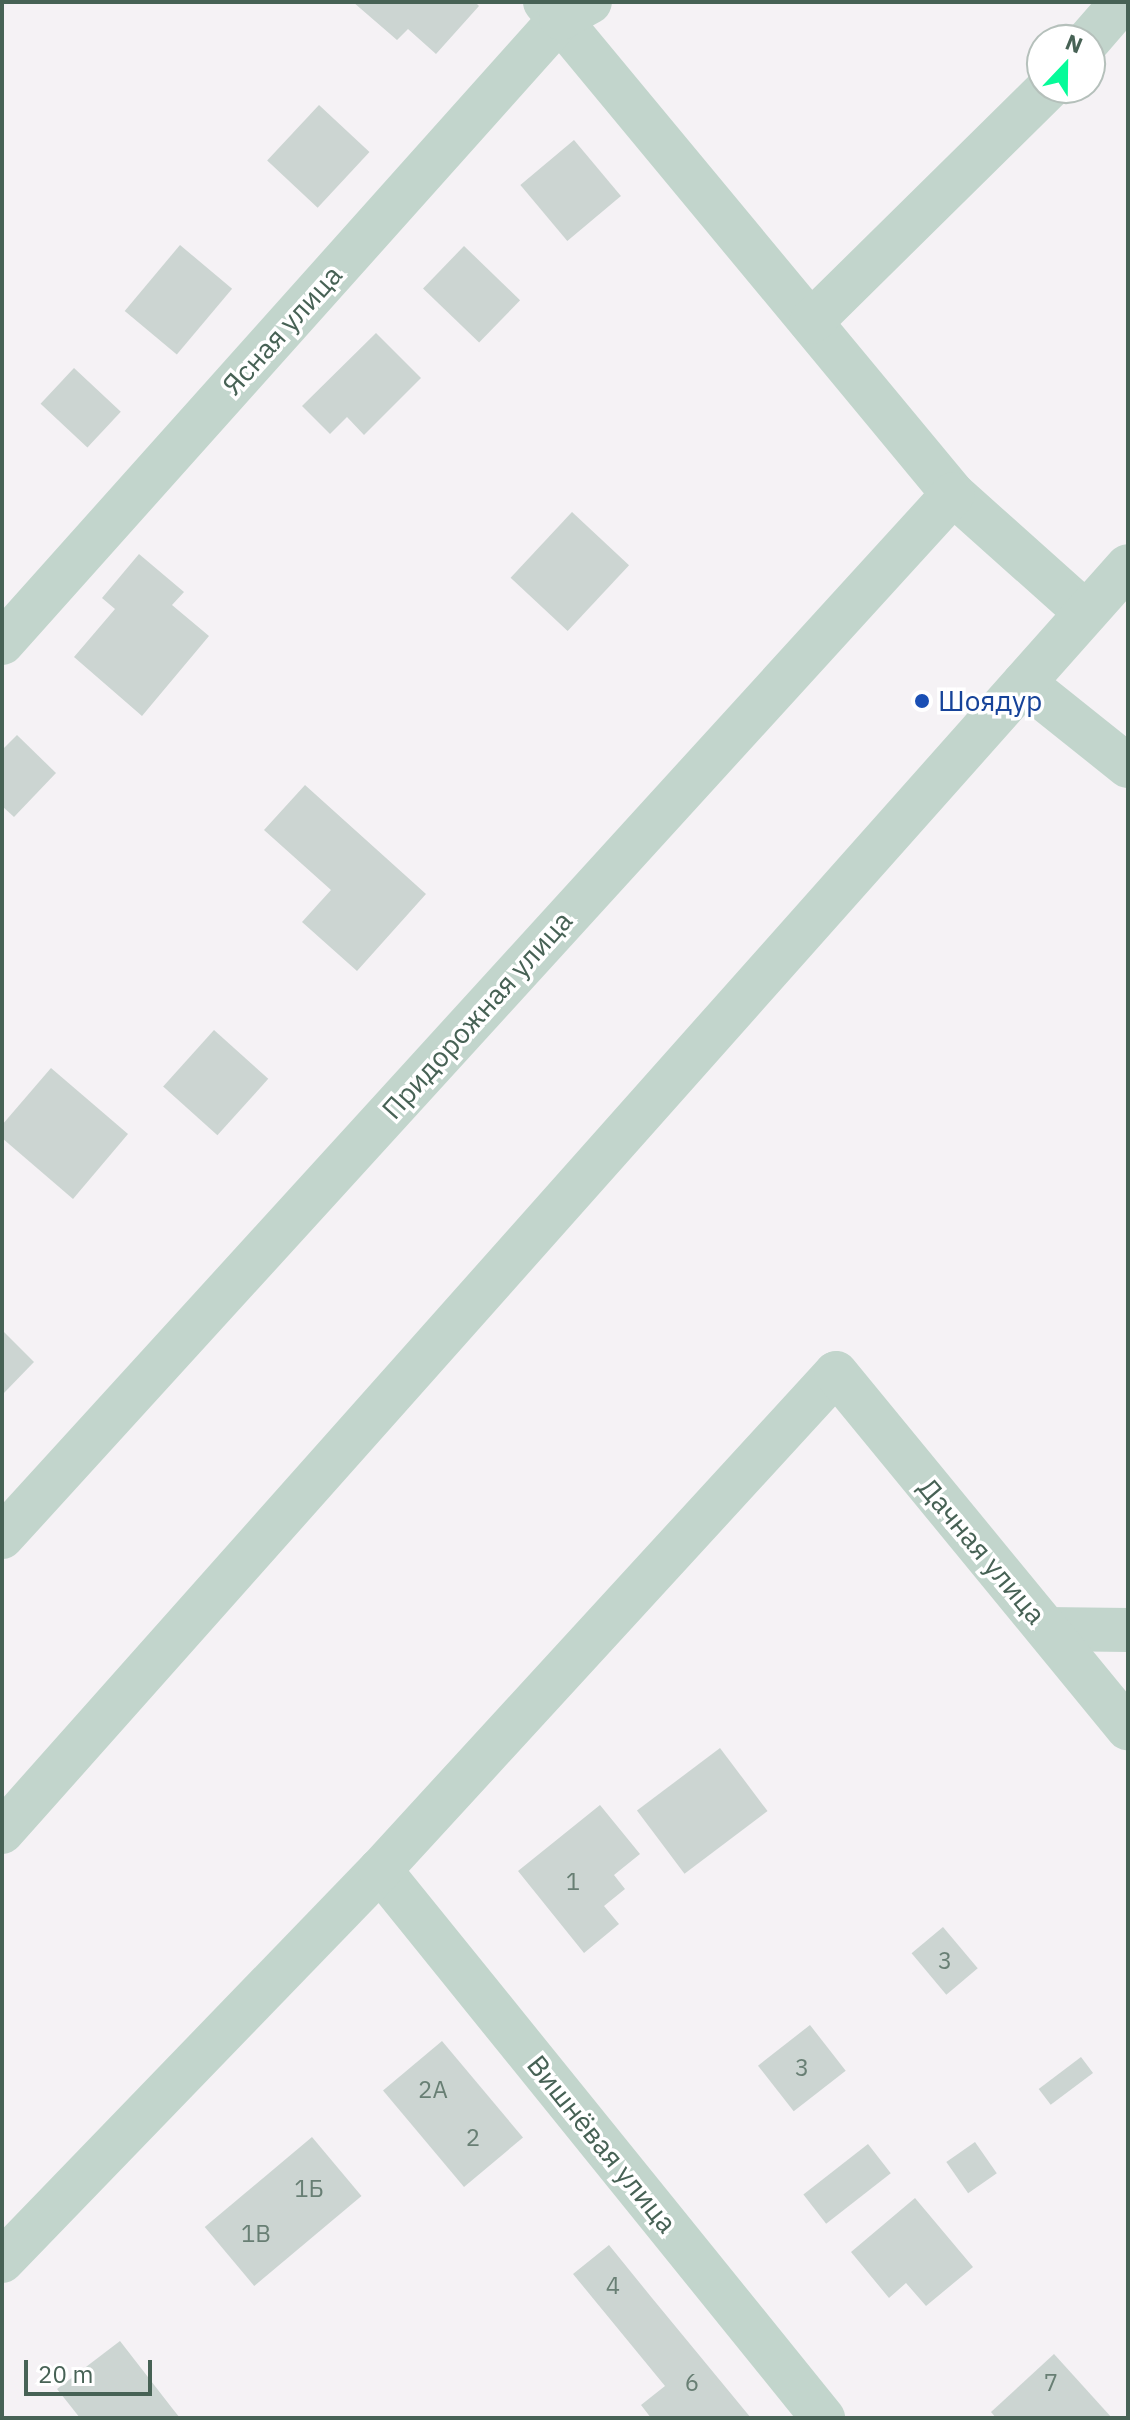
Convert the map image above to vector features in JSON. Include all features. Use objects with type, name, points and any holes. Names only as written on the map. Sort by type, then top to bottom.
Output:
[{"type":"street","points":[[1103,24],[1122,2]]},
{"type":"street","points":[[565,7],[811,322],[953,494],[1086,613]]},
{"type":"street","name":"Ясная улица","points":[[2,643],[565,7]]},
{"type":"street","points":[[811,322],[1032,104]]},
{"type":"street","name":"Придорожная улица","points":[[2,1537],[953,494]]},
{"type":"street","points":[[2,1832],[1128,566]]},
{"type":"street","points":[[1024,683],[1128,766]]},
{"type":"street","name":"Дачная улица","points":[[380,1870],[836,1373],[1128,1729]]},
{"type":"street","points":[[1047,1629],[1128,1630]]},
{"type":"street","points":[[2,2261],[380,1870]]},
{"type":"street","name":"Вишнёвая улица","points":[[380,1870],[823,2418]]},
{"type":"building","points":[[353,2],[475,2],[479,6],[436,54],[408,29],[397,40]]},
{"type":"building","points":[[319,105],[369,152],[318,208],[267,161]]},
{"type":"building","points":[[574,140],[621,196],[567,241],[520,185]]},
{"type":"building","points":[[180,245],[232,289],[177,355],[125,311]]},
{"type":"building","points":[[464,246],[520,300],[479,343],[423,288]]},
{"type":"building","points":[[376,333],[421,378],[364,435],[347,417],[330,434],[302,406]]},
{"type":"building","points":[[74,368],[121,412],[87,447],[41,404]]},
{"type":"building","points":[[572,512],[629,565],[568,631],[511,578]]},
{"type":"building","points":[[139,554],[184,592],[172,605],[209,636],[142,716],[74,657],[115,609],[102,598]]},
{"type":"building","points":[[17,735],[56,773],[14,817],[2,806],[2,750]]},
{"type":"building","points":[[305,785],[426,894],[357,971],[302,922],[331,890],[264,830]]},
{"type":"building","points":[[214,1030],[268,1079],[217,1135],[163,1086]]},
{"type":"building","points":[[51,1068],[128,1134],[73,1199],[2,1138],[2,1125]]},
{"type":"building","points":[[2,1330],[34,1362],[2,1395]]},
{"type":"building","points":[[720,1748],[768,1811],[684,1874],[637,1811]]},
{"type":"building","points":[[600,1805],[640,1854],[614,1875],[625,1889],[604,1906],[619,1924],[584,1953],[518,1871]]},
{"type":"building","points":[[943,1927],[978,1968],[946,1995],[912,1953]]},
{"type":"building","points":[[810,2025],[846,2071],[794,2111],[758,2066]]},
{"type":"building","points":[[442,2041],[523,2138],[464,2187],[383,2090]]},
{"type":"building","points":[[1081,2057],[1093,2073],[1051,2105],[1039,2089]]},
{"type":"building","points":[[312,2137],[361,2196],[254,2286],[205,2227]]},
{"type":"building","points":[[975,2142],[997,2173],[968,2193],[946,2162]]},
{"type":"building","points":[[868,2144],[891,2173],[826,2224],[803,2194]]},
{"type":"building","points":[[915,2198],[973,2267],[926,2306],[906,2283],[889,2298],[851,2252]]},
{"type":"building","points":[[609,2245],[751,2418],[651,2418],[641,2405],[665,2386],[573,2274]]},
{"type":"building","points":[[120,2341],[180,2418],[80,2418],[57,2389]]},
{"type":"building","points":[[1054,2354],[1112,2418],[996,2418],[991,2412]]},
{"type":"place","name":"Шоядур","points":[[922,701]]}]
